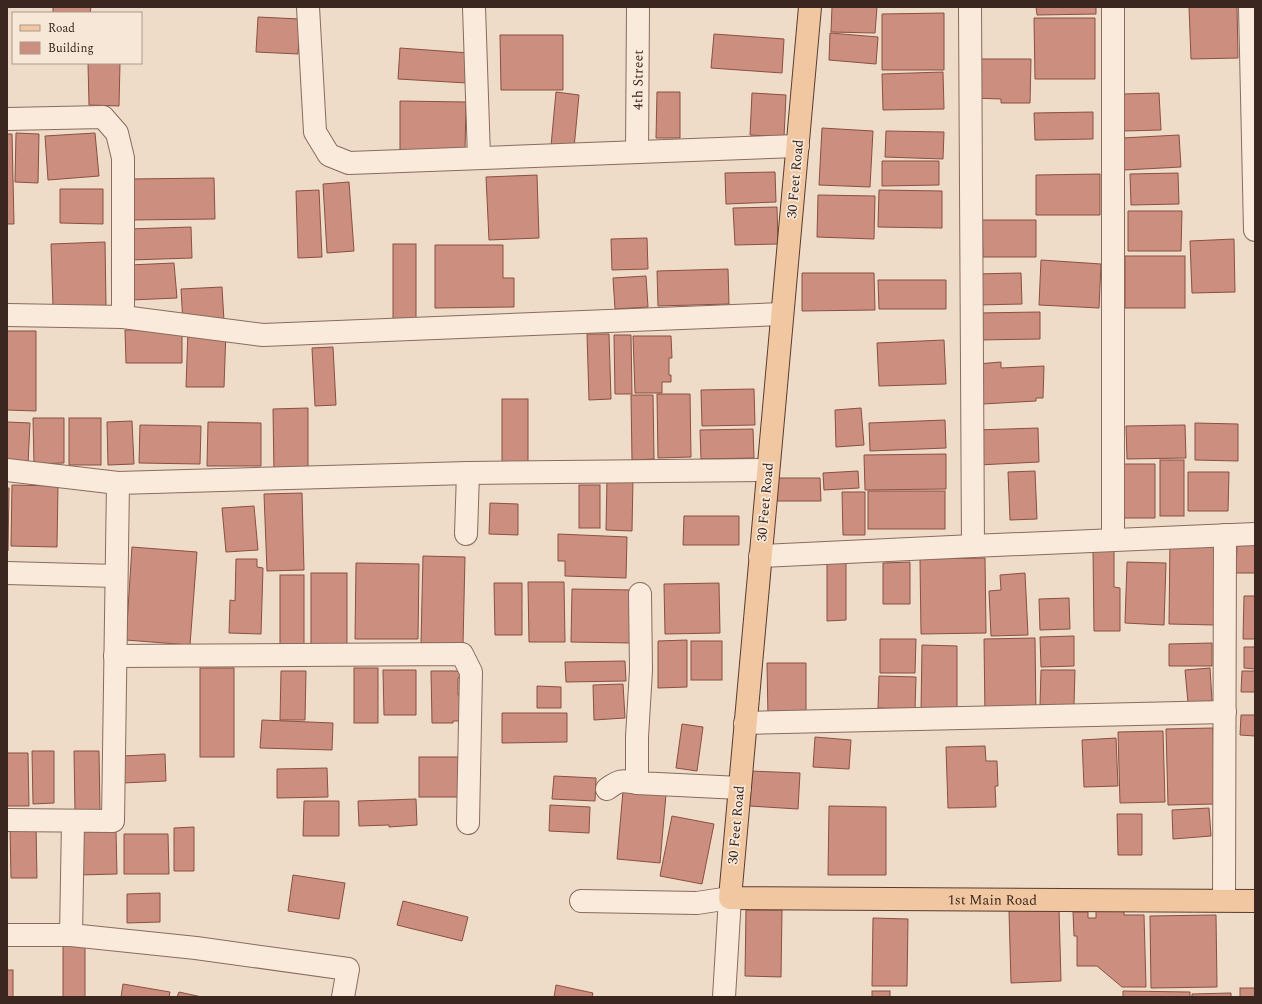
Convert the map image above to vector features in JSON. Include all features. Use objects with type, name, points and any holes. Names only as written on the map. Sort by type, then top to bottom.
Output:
[{"type":"main road","name":"30 Feet Road","points":[[730,898],[810,7]]},
{"type":"main road","name":"1st Main Road","points":[[730,898],[1255,900]]},
{"type":"street","points":[[308,7],[315,132],[329,155],[349,163],[798,146]]},
{"type":"street","points":[[474,7],[479,157]]},
{"type":"street","name":"4th Street","points":[[637,152],[638,7]]},
{"type":"street","points":[[970,7],[973,546]]},
{"type":"street","points":[[1113,7],[1113,540]]},
{"type":"street","points":[[1250,7],[1255,230]]},
{"type":"street","points":[[7,119],[103,117],[117,133],[123,158],[124,317]]},
{"type":"street","points":[[7,315],[124,317],[263,335],[782,314]]},
{"type":"street","points":[[7,470],[118,483],[468,473],[768,470]]},
{"type":"street","points":[[466,534],[468,473]]},
{"type":"street","points":[[7,820],[113,821],[118,483]]},
{"type":"street","points":[[760,556],[1255,534]]},
{"type":"street","points":[[1224,900],[1225,535]]},
{"type":"street","points":[[7,572],[116,576]]},
{"type":"street","points":[[637,783],[637,737],[641,670],[640,594]]},
{"type":"street","points":[[115,656],[462,654],[471,672],[468,823]]},
{"type":"street","points":[[745,723],[1225,712]]},
{"type":"street","points":[[606,789],[618,781],[740,788]]},
{"type":"street","points":[[71,935],[73,821]]},
{"type":"street","points":[[582,901],[697,902],[730,898]]},
{"type":"street","name":"30 Feet Road","points":[[724,997],[730,898]]},
{"type":"street","points":[[7,935],[71,935],[196,948],[348,969],[343,997]]},
{"type":"building","points":[[53,7],[91,7],[90,12],[53,12]]},
{"type":"building","points":[[832,7],[877,7],[875,33],[831,32]]},
{"type":"building","points":[[1036,7],[1096,7],[1096,14],[1037,15]]},
{"type":"building","points":[[1189,7],[1237,7],[1238,58],[1191,59]]},
{"type":"building","points":[[944,13],[944,70],[882,70],[882,14]]},
{"type":"building","points":[[258,17],[300,19],[298,54],[256,52]]},
{"type":"building","points":[[1034,18],[1095,18],[1095,79],[1035,79]]},
{"type":"building","points":[[830,33],[878,37],[876,64],[829,60]]},
{"type":"building","points":[[714,34],[784,39],[782,73],[711,68]]},
{"type":"building","points":[[500,35],[563,35],[563,90],[501,90]]},
{"type":"building","points":[[400,48],[469,53],[467,83],[398,79]]},
{"type":"building","points":[[973,59],[1031,59],[1030,103],[1001,103],[1001,99],[972,98]]},
{"type":"building","points":[[88,64],[120,64],[119,106],[89,105]]},
{"type":"building","points":[[943,72],[944,109],[883,110],[882,74]]},
{"type":"building","points":[[556,92],[579,95],[574,148],[551,146]]},
{"type":"building","points":[[657,92],[680,92],[680,138],[656,138]]},
{"type":"building","points":[[752,93],[786,95],[784,137],[750,135]]},
{"type":"building","points":[[1159,93],[1161,130],[1124,131],[1123,94]]},
{"type":"building","points":[[400,101],[466,102],[465,151],[400,150]]},
{"type":"building","points":[[1093,112],[1093,139],[1035,140],[1034,113]]},
{"type":"building","points":[[822,128],[873,131],[870,187],[819,185]]},
{"type":"building","points":[[886,131],[944,132],[943,159],[885,157]]},
{"type":"building","points":[[16,133],[39,134],[38,183],[15,182]]},
{"type":"building","points":[[95,133],[99,176],[48,180],[45,136]]},
{"type":"building","points":[[7,134],[12,134],[14,224],[7,224]]},
{"type":"building","points":[[1179,135],[1181,167],[1124,170],[1122,138]]},
{"type":"building","points":[[882,161],[939,161],[939,185],[882,186]]},
{"type":"building","points":[[775,172],[776,202],[726,204],[725,173]]},
{"type":"building","points":[[1178,173],[1179,204],[1131,205],[1130,174]]},
{"type":"building","points":[[1100,174],[1100,215],[1036,215],[1036,175]]},
{"type":"building","points":[[537,175],[539,238],[489,240],[486,177]]},
{"type":"building","points":[[214,178],[215,219],[131,220],[130,179]]},
{"type":"building","points":[[349,182],[354,251],[327,253],[323,184]]},
{"type":"building","points":[[60,189],[103,189],[103,224],[60,223]]},
{"type":"building","points":[[319,190],[322,257],[298,258],[296,191]]},
{"type":"building","points":[[879,190],[942,191],[942,228],[878,227]]},
{"type":"building","points":[[818,195],[875,196],[874,239],[817,237]]},
{"type":"building","points":[[777,207],[778,244],[735,245],[733,208]]},
{"type":"building","points":[[1128,211],[1182,211],[1181,251],[1128,251]]},
{"type":"building","points":[[982,220],[1036,220],[1036,257],[983,257]]},
{"type":"building","points":[[191,227],[192,258],[130,260],[129,229]]},
{"type":"building","points":[[647,238],[648,269],[612,270],[611,239]]},
{"type":"building","points":[[1234,239],[1235,292],[1192,293],[1190,241]]},
{"type":"building","points":[[105,242],[106,306],[53,307],[51,244]]},
{"type":"building","points":[[393,244],[416,244],[416,322],[393,322]]},
{"type":"building","points":[[435,245],[503,245],[503,278],[514,278],[514,307],[435,308]]},
{"type":"building","points":[[1125,256],[1185,256],[1185,308],[1125,308]]},
{"type":"building","points":[[1041,260],[1101,264],[1099,308],[1039,305]]},
{"type":"building","points":[[174,263],[177,298],[131,300],[129,265]]},
{"type":"building","points":[[728,269],[729,304],[658,306],[657,271]]},
{"type":"building","points":[[802,273],[874,273],[875,310],[802,311]]},
{"type":"building","points":[[1021,273],[1022,304],[977,305],[976,274]]},
{"type":"building","points":[[646,276],[648,307],[615,309],[613,278]]},
{"type":"building","points":[[878,280],[946,280],[946,309],[879,309]]},
{"type":"building","points":[[222,287],[224,321],[183,323],[181,289]]},
{"type":"building","points":[[1040,312],[1040,339],[978,340],[978,313]]},
{"type":"building","points":[[125,330],[182,330],[182,363],[126,363]]},
{"type":"building","points":[[188,330],[226,330],[224,387],[186,387]]},
{"type":"building","points":[[7,331],[36,331],[36,411],[7,410]]},
{"type":"building","points":[[587,334],[609,334],[611,399],[589,400]]},
{"type":"building","points":[[614,335],[631,335],[632,394],[615,394]]},
{"type":"building","points":[[633,336],[671,336],[672,358],[669,358],[669,375],[671,375],[671,382],[662,382],[662,393],[635,393]]},
{"type":"building","points":[[944,340],[946,384],[879,386],[877,343]]},
{"type":"building","points":[[333,347],[336,405],[315,406],[312,348]]},
{"type":"building","points":[[1001,362],[1001,368],[1044,366],[1043,398],[1036,398],[1036,401],[983,404],[977,364]]},
{"type":"building","points":[[754,389],[755,425],[702,426],[701,390]]},
{"type":"building","points":[[657,394],[690,394],[691,457],[658,458]]},
{"type":"building","points":[[631,395],[653,395],[654,459],[632,460]]},
{"type":"building","points":[[502,399],[528,399],[528,464],[502,464]]},
{"type":"building","points":[[308,408],[308,475],[274,475],[273,409]]},
{"type":"building","points":[[861,408],[864,445],[836,447],[835,410]]},
{"type":"building","points":[[33,418],[64,418],[64,463],[34,464]]},
{"type":"building","points":[[69,418],[101,418],[101,465],[69,465]]},
{"type":"building","points":[[945,420],[946,448],[870,451],[869,423]]},
{"type":"building","points":[[132,421],[134,464],[108,465],[107,422]]},
{"type":"building","points":[[7,422],[30,423],[28,464],[7,463]]},
{"type":"building","points":[[208,422],[261,423],[261,466],[207,466]]},
{"type":"building","points":[[1195,423],[1238,424],[1238,461],[1195,460]]},
{"type":"building","points":[[140,425],[201,426],[200,464],[139,463]]},
{"type":"building","points":[[1185,425],[1186,458],[1127,459],[1126,426]]},
{"type":"building","points":[[1038,428],[1039,462],[978,465],[976,430]]},
{"type":"building","points":[[753,429],[754,458],[701,459],[700,430]]},
{"type":"building","points":[[946,454],[946,489],[865,490],[864,455]]},
{"type":"building","points":[[1160,460],[1184,460],[1184,516],[1160,516]]},
{"type":"building","points":[[1123,464],[1155,464],[1155,518],[1124,518]]},
{"type":"building","points":[[858,471],[859,488],[824,490],[823,473]]},
{"type":"building","points":[[1035,471],[1037,519],[1010,520],[1008,472]]},
{"type":"building","points":[[1188,472],[1229,472],[1228,511],[1188,511]]},
{"type":"building","points":[[607,478],[633,478],[632,531],[606,530]]},
{"type":"building","points":[[776,478],[820,478],[821,501],[776,501]]},
{"type":"building","points":[[12,485],[58,486],[57,547],[11,546]]},
{"type":"building","points":[[579,485],[600,485],[600,528],[579,528]]},
{"type":"building","points":[[7,488],[9,488],[8,551],[7,551]]},
{"type":"building","points":[[868,491],[945,491],[945,529],[868,529]]},
{"type":"building","points":[[842,492],[865,492],[865,535],[843,535]]},
{"type":"building","points":[[302,493],[304,570],[267,571],[264,494]]},
{"type":"building","points":[[490,503],[518,504],[518,535],[489,534]]},
{"type":"building","points":[[254,506],[258,550],[226,552],[222,508]]},
{"type":"building","points":[[684,516],[739,516],[739,545],[683,545]]},
{"type":"building","points":[[558,534],[627,537],[626,578],[565,576],[565,561],[558,561]]},
{"type":"building","points":[[1170,541],[1216,542],[1215,625],[1169,624]]},
{"type":"building","points":[[1237,543],[1255,543],[1255,573],[1236,573]]},
{"type":"building","points":[[132,547],[197,552],[190,645],[126,640]]},
{"type":"building","points":[[1093,550],[1114,550],[1114,587],[1120,588],[1120,631],[1094,631]]},
{"type":"building","points":[[423,556],[465,557],[463,644],[421,643]]},
{"type":"building","points":[[827,557],[846,557],[846,620],[827,621]]},
{"type":"building","points":[[985,558],[986,633],[921,634],[920,559]]},
{"type":"building","points":[[236,559],[257,559],[257,567],[263,568],[261,634],[229,633],[230,600],[235,601]]},
{"type":"building","points":[[910,562],[910,604],[883,604],[883,563]]},
{"type":"building","points":[[1127,562],[1166,563],[1164,625],[1125,623]]},
{"type":"building","points":[[356,563],[419,564],[418,639],[355,639]]},
{"type":"building","points":[[311,573],[347,573],[347,651],[311,651]]},
{"type":"building","points":[[1025,573],[1028,635],[991,636],[989,591],[1001,590],[1000,575]]},
{"type":"building","points":[[280,575],[304,575],[304,648],[280,648]]},
{"type":"building","points":[[528,582],[564,582],[565,642],[529,642]]},
{"type":"building","points":[[494,583],[522,583],[522,635],[495,635]]},
{"type":"building","points":[[719,583],[720,633],[665,634],[664,584]]},
{"type":"building","points":[[572,589],[632,590],[631,643],[571,642]]},
{"type":"building","points":[[1244,596],[1255,596],[1255,639],[1243,639]]},
{"type":"building","points":[[1069,598],[1070,629],[1040,630],[1039,599]]},
{"type":"building","points":[[1074,636],[1074,666],[1041,667],[1040,637]]},
{"type":"building","points":[[1035,638],[1036,714],[985,715],[984,639]]},
{"type":"building","points":[[880,639],[916,639],[915,673],[880,673]]},
{"type":"building","points":[[687,640],[687,687],[658,688],[658,641]]},
{"type":"building","points":[[691,641],[722,641],[722,680],[691,680]]},
{"type":"building","points":[[1212,643],[1212,666],[1169,666],[1169,644]]},
{"type":"building","points":[[922,645],[957,646],[957,711],[921,711]]},
{"type":"building","points":[[1244,647],[1255,647],[1255,669],[1244,668]]},
{"type":"building","points":[[625,661],[626,681],[566,682],[565,662]]},
{"type":"building","points":[[767,663],[806,663],[806,718],[768,718]]},
{"type":"building","points":[[200,668],[234,668],[234,757],[200,757]]},
{"type":"building","points":[[354,668],[378,668],[378,723],[354,723]]},
{"type":"building","points":[[1210,668],[1212,701],[1188,703],[1185,670]]},
{"type":"building","points":[[383,670],[416,670],[416,715],[384,715]]},
{"type":"building","points":[[1041,670],[1075,670],[1074,705],[1040,705]]},
{"type":"building","points":[[281,671],[306,671],[305,720],[280,720]]},
{"type":"building","points":[[431,671],[462,671],[462,678],[458,678],[458,695],[462,695],[463,721],[453,721],[453,723],[432,723]]},
{"type":"building","points":[[1242,671],[1255,671],[1255,692],[1241,692]]},
{"type":"building","points":[[879,676],[916,677],[915,709],[878,708]]},
{"type":"building","points":[[623,684],[625,718],[594,720],[593,685]]},
{"type":"building","points":[[537,686],[561,687],[561,708],[537,708]]},
{"type":"building","points":[[502,713],[567,713],[567,742],[502,743]]},
{"type":"building","points":[[1241,715],[1255,715],[1255,736],[1240,735]]},
{"type":"building","points":[[262,720],[333,723],[332,750],[260,748]]},
{"type":"building","points":[[682,724],[703,727],[697,771],[676,768]]},
{"type":"building","points":[[1213,728],[1215,804],[1168,805],[1166,729]]},
{"type":"building","points":[[1163,731],[1165,802],[1120,803],[1118,732]]},
{"type":"building","points":[[815,737],[851,740],[849,769],[813,767]]},
{"type":"building","points":[[1116,738],[1118,786],[1084,787],[1082,740]]},
{"type":"building","points":[[985,746],[986,761],[997,761],[998,786],[995,786],[996,807],[948,808],[946,747]]},
{"type":"building","points":[[32,751],[54,751],[54,803],[33,804]]},
{"type":"building","points":[[74,751],[99,751],[100,811],[75,811]]},
{"type":"building","points":[[7,753],[28,753],[29,806],[7,806]]},
{"type":"building","points":[[165,754],[166,781],[123,783],[122,756]]},
{"type":"building","points":[[419,757],[462,757],[462,797],[419,797]]},
{"type":"building","points":[[327,768],[328,797],[277,798],[277,769]]},
{"type":"building","points":[[750,771],[800,773],[798,809],[749,806]]},
{"type":"building","points":[[554,776],[596,778],[595,801],[552,799]]},
{"type":"building","points":[[623,791],[666,794],[660,863],[617,859]]},
{"type":"building","points":[[416,799],[417,825],[389,827],[389,825],[359,826],[358,801]]},
{"type":"building","points":[[304,801],[339,801],[339,836],[303,836]]},
{"type":"building","points":[[550,805],[590,807],[589,833],[549,831]]},
{"type":"building","points":[[829,806],[886,807],[886,875],[828,875]]},
{"type":"building","points":[[1209,808],[1211,836],[1173,839],[1172,810]]},
{"type":"building","points":[[1117,814],[1142,814],[1142,855],[1118,855]]},
{"type":"building","points":[[672,816],[714,824],[702,884],[660,876]]},
{"type":"building","points":[[36,825],[37,878],[11,878],[10,826]]},
{"type":"building","points":[[194,827],[194,871],[174,871],[174,828]]},
{"type":"building","points":[[78,831],[116,831],[117,874],[78,875]]},
{"type":"building","points":[[124,834],[168,834],[169,874],[124,874]]},
{"type":"building","points":[[293,875],[345,883],[339,919],[288,911]]},
{"type":"building","points":[[160,893],[160,922],[127,923],[127,894]]},
{"type":"building","points":[[403,901],[468,917],[462,941],[397,925]]},
{"type":"building","points":[[1059,909],[1061,981],[1011,983],[1009,911]]},
{"type":"building","points":[[746,910],[782,910],[781,977],[745,976]]},
{"type":"building","points":[[1096,911],[1124,911],[1124,915],[1144,915],[1146,987],[1122,987],[1097,966],[1077,966],[1077,936],[1074,936],[1073,912],[1088,912],[1088,918],[1096,918]]},
{"type":"building","points":[[1216,915],[1217,987],[1151,988],[1150,916]]},
{"type":"building","points":[[873,918],[908,919],[907,986],[872,986]]},
{"type":"building","points":[[63,945],[85,945],[85,997],[63,997]]},
{"type":"building","points":[[7,970],[13,970],[13,997],[7,997]]},
{"type":"building","points":[[123,984],[170,992],[169,997],[121,997]]},
{"type":"building","points":[[556,985],[593,993],[592,997],[554,997]]},
{"type":"building","points":[[1240,988],[1255,988],[1255,997],[1240,997]]},
{"type":"building","points":[[872,991],[890,991],[890,997],[872,997]]},
{"type":"building","points":[[1123,991],[1190,992],[1190,997],[1123,997]]},
{"type":"building","points":[[179,992],[202,997],[177,997]]},
{"type":"building","points":[[1231,993],[1231,997],[1192,997],[1192,994]]}]
